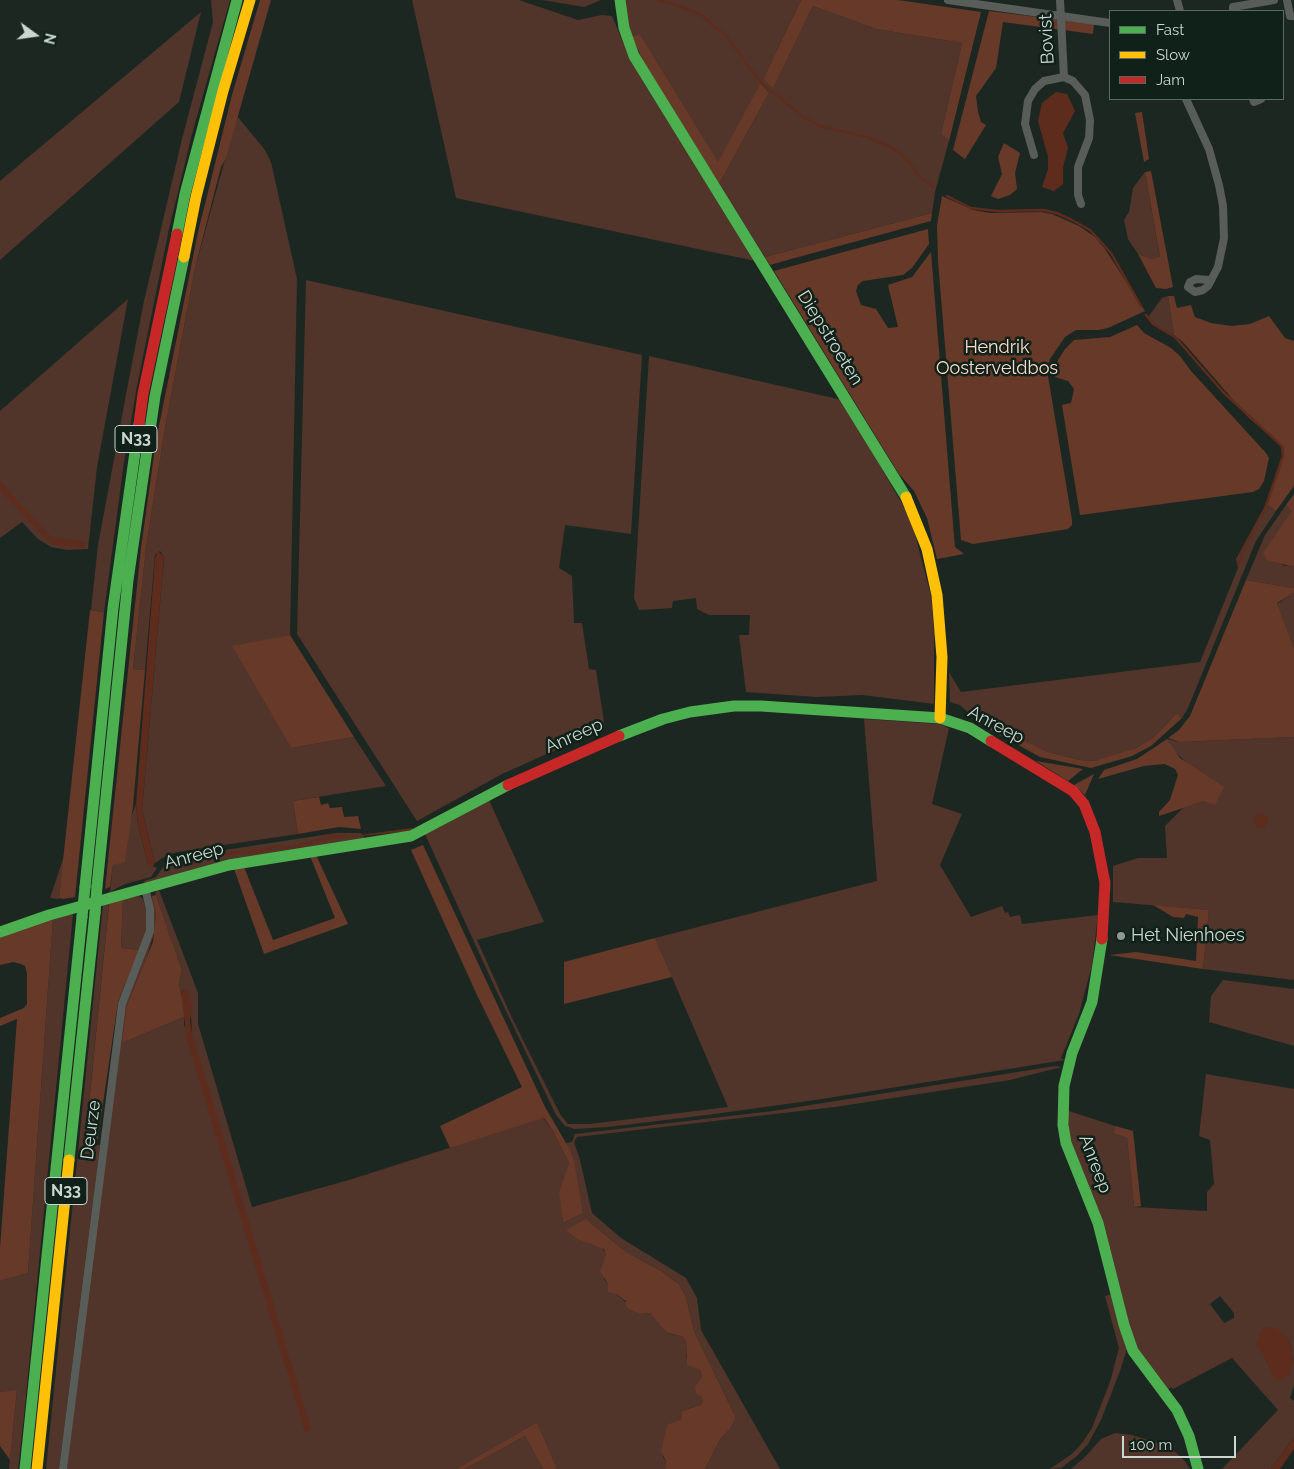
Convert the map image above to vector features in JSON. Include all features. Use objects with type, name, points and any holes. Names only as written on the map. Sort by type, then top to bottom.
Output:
[{"type":"main road","name":"N33","points":[[25,1469],[116,585],[143,394],[193,159],[237,0]]},
{"type":"main road","name":"N33","points":[[37,1469],[128,580],[154,404],[196,197],[223,91],[250,0]]},
{"type":"main road","name":"Diepstroeten","points":[[620,0],[624,28],[634,56],[898,482],[913,510],[927,549],[937,595],[942,657],[940,718]]},
{"type":"main road","name":"Anreep","points":[[0,932],[49,914],[250,860],[411,836],[491,793],[615,737],[656,721],[690,712],[734,706],[761,706],[940,718],[970,728],[1073,791],[1084,804],[1089,814],[1101,856],[1105,883],[1104,925],[1092,1002],[1072,1053],[1064,1086],[1063,1125],[1071,1160],[1098,1223],[1124,1325],[1133,1351],[1178,1410],[1189,1436],[1198,1469]]},
{"type":"street","points":[[948,0],[1109,22]]},
{"type":"street","name":"Bovist","points":[[1060,0],[1064,77]]},
{"type":"street","points":[[1233,10],[1233,7],[1274,0]]},
{"type":"street","points":[[1287,0],[1290,16],[1294,16]]},
{"type":"street","name":"Bovist","points":[[1034,155],[1025,124],[1028,101],[1035,89],[1044,81],[1064,77],[1073,81],[1086,95],[1090,120],[1089,138],[1078,167],[1078,195],[1081,204]]},
{"type":"street","points":[[1186,100],[1209,150],[1223,206],[1223,252],[1210,280]]},
{"type":"street","points":[[1069,197],[1078,195]]},
{"type":"street","name":"Deurze","points":[[63,1469],[122,1004],[150,931],[150,909],[145,888]]},
{"type":"shaded area","points":[[211,0],[230,0],[192,134],[169,229],[137,386],[124,462],[104,612],[91,610],[98,545],[144,301],[182,139],[213,22]]},
{"type":"shaded area","points":[[412,0],[519,0],[578,20],[602,15],[612,16],[633,65],[755,261],[456,198]]},
{"type":"shaded area","points":[[543,0],[601,0],[584,7]]},
{"type":"shaded area","points":[[625,0],[801,0],[763,79],[773,87],[813,6],[876,29],[962,43],[941,134],[949,141],[935,192],[932,213],[765,257],[719,184],[769,93],[760,85],[718,163],[640,34],[632,36],[627,24]]},
{"type":"shaded area","points":[[201,12],[179,102],[0,260],[0,181]]},
{"type":"shaded area","points":[[1056,92],[1067,94],[1075,111],[1063,133],[1068,148],[1063,167],[1063,184],[1054,191],[1042,187],[1048,169],[1048,157],[1038,121],[1042,103]]},
{"type":"shaded area","points":[[237,116],[265,150],[271,162],[297,279],[290,635],[233,647],[291,748],[354,737],[386,786],[293,801],[298,834],[177,852],[167,855],[155,863],[142,810],[164,557],[160,551],[155,555],[145,670],[133,669],[146,548],[164,434],[195,268]]},
{"type":"shaded area","points":[[1145,172],[1160,258],[1152,259],[1138,254],[1128,239],[1124,220],[1129,212],[1133,188]]},
{"type":"shaded area","points":[[306,280],[642,355],[631,534],[565,525],[559,568],[572,576],[574,623],[582,623],[589,669],[596,670],[605,728],[502,774],[417,821],[297,634]]},
{"type":"shaded area","points":[[1168,296],[1174,335],[1154,325],[1148,317],[1162,298]]},
{"type":"shaded area","points":[[128,299],[97,467],[88,549],[67,550],[51,547],[38,539],[22,522],[0,538],[0,411]]},
{"type":"shaded area","points":[[649,356],[842,400],[911,519],[931,596],[934,635],[934,704],[863,695],[817,697],[746,692],[739,635],[749,635],[750,615],[709,615],[697,609],[696,598],[673,601],[672,608],[639,610],[634,598]]},
{"type":"shaded area","points":[[0,481],[51,537],[85,542],[85,548],[56,545],[48,541],[0,491]]},
{"type":"shaded area","points":[[1266,504],[1276,511],[1256,541],[1188,708],[1182,718],[1177,713],[1153,738],[1136,748],[1110,758],[1095,761],[1080,760],[1048,752],[994,728],[970,714],[960,705],[950,702],[949,672],[961,692],[1200,662],[1238,568],[1236,559]]},
{"type":"shaded area","points":[[1286,505],[1293,511],[1282,565],[1294,567],[1294,588],[1246,580],[1265,535]]},
{"type":"shaded area","points":[[158,551],[164,557],[142,810],[155,863],[152,868],[148,864],[138,825],[136,804],[155,559]]},
{"type":"shaded area","points":[[1294,593],[1294,648],[1277,604]]},
{"type":"shaded area","points":[[864,719],[940,724],[949,728],[932,804],[962,814],[940,865],[971,917],[1002,906],[1005,913],[1008,912],[1010,917],[1020,915],[1022,924],[1098,915],[1092,965],[1079,1014],[1061,1058],[1065,1060],[715,1114],[608,1127],[575,1129],[565,1126],[556,1115],[496,990],[425,834],[489,800],[544,922],[477,940],[512,1018],[560,1114],[568,1124],[590,1124],[728,1107],[655,938],[877,881]]},
{"type":"shaded area","points":[[1294,737],[1294,980],[1203,969],[1209,910],[1113,902],[1113,866],[1138,858],[1167,858],[1165,826],[1183,808],[1204,801],[1189,765],[1173,750],[1167,739],[1180,742]]},
{"type":"shaded area","points":[[136,804],[138,825],[148,864],[157,868],[151,877],[125,884],[110,892],[113,865]]},
{"type":"shaded area","points":[[1258,814],[1264,814],[1268,821],[1264,828],[1258,828],[1254,824],[1254,818]]},
{"type":"shaded area","points":[[412,828],[414,831],[331,839],[288,850],[277,848],[260,853],[223,855],[168,866],[173,861],[217,853],[278,845],[289,847],[333,834],[360,835]]},
{"type":"shaded area","points":[[336,833],[361,833],[366,840],[145,884],[144,881],[156,877],[166,863],[179,857]]},
{"type":"shaded area","points":[[64,856],[59,899],[50,898]]},
{"type":"shaded area","points":[[159,890],[198,993],[198,1024],[252,1207],[349,1180],[543,1118],[553,1131],[569,1163],[561,1204],[563,1223],[583,1213],[566,1143],[572,1142],[575,1134],[773,1111],[1055,1066],[1062,1067],[1010,1080],[835,1107],[577,1137],[574,1142],[592,1213],[621,1238],[686,1278],[697,1298],[701,1330],[780,1469],[705,1469],[720,1439],[730,1429],[736,1418],[694,1331],[686,1297],[679,1284],[661,1271],[626,1252],[586,1219],[590,1244],[601,1246],[606,1254],[604,1279],[616,1294],[641,1314],[650,1313],[666,1332],[683,1337],[686,1342],[686,1358],[700,1370],[702,1377],[698,1385],[703,1401],[700,1405],[682,1411],[681,1419],[667,1426],[663,1457],[666,1461],[665,1469],[557,1469],[537,1422],[456,1469],[65,1469],[124,1004],[144,956],[152,894],[156,914],[155,930],[122,1043],[184,1017],[184,1026],[192,1033],[191,1015],[184,990],[181,992],[179,983],[182,970],[155,892]]},
{"type":"shaded area","points":[[139,896],[143,899],[148,917],[147,931],[139,950],[121,948],[123,899]]},
{"type":"shaded area","points":[[109,903],[85,1143],[100,1145],[59,1469],[46,1469],[103,904]]},
{"type":"shaded area","points":[[73,914],[18,1469],[9,1469],[17,1391],[0,1392],[0,1281],[28,1273],[53,918]]},
{"type":"shaded area","points":[[1223,980],[1294,989],[1294,1046],[1209,1022],[1211,996]]},
{"type":"shaded area","points":[[188,989],[192,1008],[190,1021],[192,1033],[311,1429],[305,1432],[187,1040],[181,992]]},
{"type":"shaded area","points":[[1206,1074],[1294,1089],[1294,1385],[1290,1398],[1294,1401],[1294,1437],[1271,1469],[1222,1469],[1278,1410],[1232,1358],[1168,1390],[1146,1362],[1133,1341],[1070,1145],[1068,1113],[1069,1111],[1115,1126],[1113,1133],[1127,1138],[1134,1207],[1207,1211],[1207,1192],[1214,1184],[1210,1140],[1199,1136]],"holes":[[[1220,1296],[1234,1313],[1234,1318],[1224,1323],[1210,1304]],[[1286,1336],[1291,1345],[1293,1363],[1273,1375],[1265,1357]]]},
{"type":"shaded area","points":[[1112,1294],[1128,1346],[1120,1371],[1101,1420],[1088,1444],[1077,1456],[1061,1468],[1050,1469],[1073,1453],[1082,1443],[1092,1428],[1110,1382],[1119,1348],[1105,1296]]},
{"type":"shaded area","points":[[1271,1327],[1286,1336],[1291,1345],[1293,1363],[1289,1374],[1282,1380],[1277,1380],[1273,1376],[1265,1357],[1256,1344],[1262,1329]]},
{"type":"shaded area","points":[[1115,1433],[1132,1435],[1170,1447],[1184,1460],[1190,1469],[1071,1469],[1101,1439]]},
{"type":"shaded area","points":[[525,1436],[543,1469],[465,1469]]},
{"type":"shaded area","points":[[1294,1437],[1294,1449],[1280,1469],[1271,1469]]},
{"type":"green space","points":[[260,0],[271,0],[226,158],[221,167],[195,268],[164,434],[146,548],[133,669],[145,670],[133,806],[125,862],[113,865],[110,887],[105,889],[141,548],[156,441],[198,232],[232,95]]},
{"type":"green space","points":[[801,0],[898,0],[981,12],[949,141],[941,134],[962,43],[876,29],[813,6],[773,88],[763,79]]},
{"type":"green space","points":[[989,11],[1094,24],[1093,34],[1003,22],[996,68],[976,96],[981,122],[986,125],[965,159],[953,150]]},
{"type":"green space","points":[[640,34],[718,162],[760,84],[769,93],[719,184],[642,59],[632,36]]},
{"type":"green space","points":[[1142,112],[1149,159],[1144,162],[1135,113]]},
{"type":"green space","points":[[1004,143],[1020,153],[1015,173],[1017,189],[1010,195],[998,199],[991,196],[1002,174],[998,157]]},
{"type":"green space","points":[[1151,171],[1173,287],[1166,289],[1156,288],[1138,254],[1152,259],[1160,257],[1145,172]]},
{"type":"green space","name":"Hendrik Oosterveldbos","points":[[942,196],[973,210],[990,213],[1041,212],[1052,214],[1079,226],[1095,237],[1105,249],[1145,311],[1108,328],[1076,330],[1065,337],[1050,359],[1047,370],[1072,520],[1072,525],[1068,529],[973,544],[961,540],[938,261],[937,225]]},
{"type":"green space","points":[[932,213],[931,221],[770,265],[765,257]]},
{"type":"green space","points":[[928,229],[929,244],[912,268],[903,275],[863,281],[858,285],[856,291],[861,305],[876,309],[888,328],[898,327],[888,285],[912,277],[931,252],[955,547],[964,554],[937,559],[927,518],[914,491],[899,474],[774,271]]},
{"type":"green space","points":[[1168,296],[1174,296],[1177,308],[1191,305],[1195,317],[1211,323],[1231,326],[1250,324],[1269,316],[1285,338],[1294,341],[1294,486],[1276,511],[1266,504],[1284,453],[1283,447],[1249,418],[1183,342],[1174,335]]},
{"type":"green space","points":[[1137,325],[1144,333],[1171,348],[1180,356],[1191,371],[1266,453],[1269,458],[1264,481],[1259,489],[1253,492],[1080,515],[1062,405],[1071,403],[1074,389],[1068,381],[1055,377],[1058,360],[1074,340],[1110,337]]},
{"type":"green space","points":[[1294,494],[1294,567],[1267,560],[1263,553],[1292,511],[1286,505]]},
{"type":"green space","points":[[1246,580],[1294,588],[1294,593],[1277,603],[1294,648],[1294,737],[1180,742],[1168,738],[1179,730],[1190,716]]},
{"type":"green space","points":[[90,610],[104,612],[75,897],[63,899],[59,898]]},
{"type":"green space","points":[[290,635],[354,737],[291,748],[232,646]]},
{"type":"green space","points":[[1177,713],[1182,718],[1151,746],[1132,756],[1091,768],[1040,757],[975,721],[977,718],[1048,752],[1080,760],[1095,761],[1136,748],[1153,738]]},
{"type":"green space","points":[[1167,739],[1180,758],[1224,787],[1215,805],[1204,801],[1159,816],[1159,812],[1170,800],[1178,775],[1175,769],[1165,764],[1144,766],[1098,779],[1104,770],[1137,759]]},
{"type":"green space","points":[[1036,761],[1083,769],[1068,781]]},
{"type":"green space","points":[[1094,774],[1085,795],[1074,785]]},
{"type":"green space","points":[[319,797],[321,805],[328,803],[330,808],[342,807],[344,817],[358,816],[361,829],[339,827],[298,834],[293,801]]},
{"type":"green space","points":[[423,845],[545,1107],[569,1148],[574,1161],[583,1213],[563,1223],[559,1193],[569,1163],[553,1131],[544,1118],[450,1148],[440,1126],[522,1087],[477,995],[411,850]]},
{"type":"green space","points":[[316,855],[348,924],[264,954],[234,869],[244,867],[273,940],[335,918],[310,856]]},
{"type":"green space","points":[[110,892],[109,903],[123,899],[121,948],[139,950],[118,1002],[97,1144],[85,1144],[109,904],[105,894]]},
{"type":"green space","points":[[156,895],[182,970],[179,983],[184,1017],[122,1043],[127,1006],[153,942],[156,914],[152,896]]},
{"type":"green space","points":[[1153,905],[1209,910],[1203,969],[1109,955],[1136,952],[1196,961],[1198,917],[1186,914],[1184,918],[1173,917]]},
{"type":"green space","points":[[53,918],[28,1273],[0,1281],[0,1248],[17,1019],[0,1026],[0,1018],[24,1008],[27,1004],[27,974],[25,966],[21,964],[13,962],[0,965],[0,937]]},
{"type":"green space","points":[[655,938],[672,977],[564,1004],[564,962]]},
{"type":"green space","points":[[1115,1126],[1133,1131],[1141,1206],[1134,1207],[1127,1138],[1113,1133]]},
{"type":"green space","points":[[586,1219],[626,1252],[661,1271],[679,1284],[686,1297],[694,1331],[736,1418],[730,1429],[720,1439],[705,1469],[665,1469],[666,1461],[661,1451],[667,1425],[681,1419],[682,1411],[700,1405],[703,1401],[701,1396],[696,1393],[695,1387],[702,1377],[700,1370],[687,1365],[686,1342],[683,1337],[666,1332],[650,1313],[641,1314],[630,1310],[626,1306],[626,1301],[616,1294],[608,1292],[608,1284],[600,1271],[606,1255],[604,1249],[577,1239],[566,1230]]},
{"type":"green space","points":[[17,1390],[10,1460],[0,1446],[0,1392]]},
{"type":"green space","points":[[537,1422],[557,1469],[543,1469],[525,1436],[465,1469],[456,1469]]},
{"type":"waterway","points":[[658,0],[677,5],[701,15],[727,37],[761,83],[805,118],[820,126],[867,137],[891,147],[904,157],[923,180],[933,187]]},
{"type":"waterway","points":[[947,196],[971,208],[997,211],[1043,210],[1057,213],[1090,230],[1111,253],[1141,306]]},
{"type":"waterway","points":[[1146,315],[1153,324],[1175,337],[1223,392],[1282,446],[1283,456],[1265,509],[1245,546],[1238,564]]},
{"type":"traffic: fast","points":[[177,234],[185,194],[237,0]]},
{"type":"traffic: fast","points":[[620,0],[624,28],[634,56],[906,497]]},
{"type":"traffic: fast","points":[[97,886],[128,580],[155,396],[184,257]]},
{"type":"traffic: fast","points":[[85,887],[113,608],[139,424]]},
{"type":"traffic: fast","points":[[619,736],[663,719],[690,712],[734,706],[761,706],[940,718],[970,728],[991,741]]},
{"type":"traffic: fast","points":[[0,932],[49,915],[229,865],[411,836],[508,785]]},
{"type":"traffic: fast","points":[[95,913],[97,886]]},
{"type":"traffic: fast","points":[[82,917],[85,887]]},
{"type":"traffic: fast","points":[[69,1160],[95,913]]},
{"type":"traffic: fast","points":[[25,1469],[82,917]]},
{"type":"traffic: fast","points":[[1102,939],[1092,1002],[1072,1053],[1064,1086],[1063,1125],[1066,1143],[1098,1223],[1124,1325],[1133,1351],[1177,1410],[1189,1436],[1198,1469]]},
{"type":"traffic: slow","points":[[184,257],[196,197],[223,91],[250,0]]},
{"type":"traffic: slow","points":[[906,497],[927,549],[937,595],[942,657],[940,718]]},
{"type":"traffic: slow","points":[[37,1469],[69,1160]]},
{"type":"traffic: jam","points":[[139,424],[143,394],[177,234]]},
{"type":"traffic: jam","points":[[508,785],[619,736]]},
{"type":"traffic: jam","points":[[991,741],[1073,791],[1084,804],[1095,832],[1105,883],[1102,939]]},
{"type":"place","name":"Het Nienhoes","points":[[1121,936]]}]
